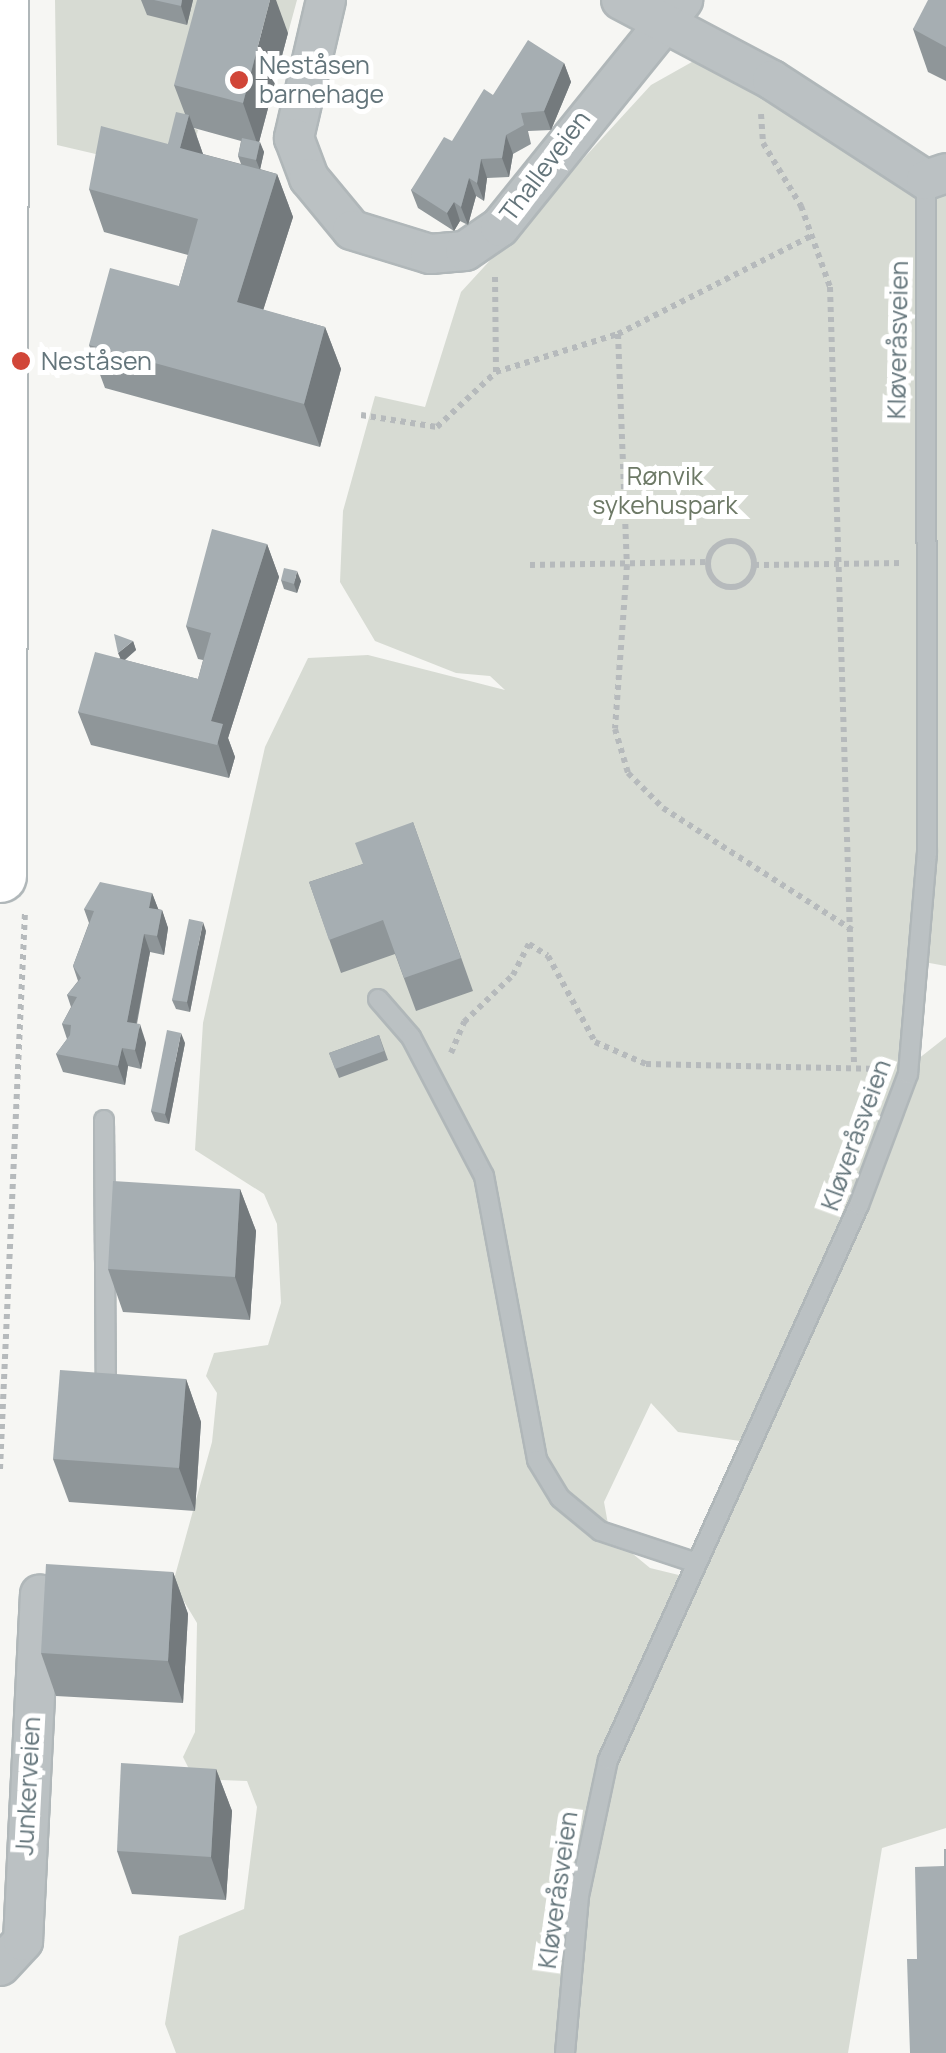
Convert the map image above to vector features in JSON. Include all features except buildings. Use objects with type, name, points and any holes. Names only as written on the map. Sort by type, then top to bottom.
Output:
[{"type":"street","points":[[0,876],[2,0]]},
{"type":"street","name":"Thalleveien","points":[[326,0],[294,138],[326,209],[352,230],[430,254],[465,251],[500,227],[676,12]]},
{"type":"street","points":[[622,0],[676,12],[772,80],[936,176]]},
{"type":"street","name":"Junkerveien","points":[[0,1966],[23,1941],[40,1594]]},
{"type":"lane","name":"Kløveråsveien","points":[[565,2053],[594,1811],[694,1562],[859,1205],[908,1074],[927,853],[936,176]]},
{"type":"lane","points":[[378,998],[411,1036],[484,1176],[537,1460],[560,1498],[600,1532],[694,1562]]},
{"type":"lane","points":[[104,1120],[106,1381]]},
{"type":"path","points":[[772,80],[763,143],[813,235],[833,320],[836,563],[854,1064]]},
{"type":"path","points":[[496,372],[500,227]]},
{"type":"path","points":[[361,415],[437,427],[496,372],[618,334],[813,235]]},
{"type":"path","points":[[618,334],[626,565],[615,729],[628,774],[663,808],[852,930]]},
{"type":"path","points":[[530,565],[707,562],[732,540],[754,565]]},
{"type":"path","points":[[707,562],[718,583],[733,587],[754,565],[907,563]]},
{"type":"path","points":[[455,1071],[449,1045],[513,975],[528,944],[548,956],[595,1042],[646,1064],[854,1064],[908,1074]]},
{"type":"green space","points":[[55,0],[297,0],[288,33],[220,16],[190,127],[198,130],[192,155],[173,172],[57,145]]},
{"type":"green space","name":"Rønvik sykehuspark","points":[[715,49],[946,173],[946,966],[924,962],[913,1063],[946,1037],[946,1828],[882,1848],[848,2053],[176,2053],[165,2024],[179,1936],[244,1909],[257,1807],[247,1781],[194,1779],[183,1757],[195,1732],[197,1623],[173,1583],[212,1442],[217,1393],[206,1376],[214,1353],[268,1345],[281,1303],[277,1224],[264,1194],[195,1150],[203,1023],[265,747],[308,658],[368,655],[505,690],[490,676],[456,673],[375,641],[340,582],[343,511],[375,396],[425,407],[461,292],[651,85]],"holes":[[[651,1403],[678,1432],[747,1442],[687,1577],[650,1568],[610,1535],[604,1502]]]},
{"type":"place","name":"Neståsen barnehage","points":[[239,80]]},
{"type":"place","name":"Neståsen","points":[[21,361]]}]
